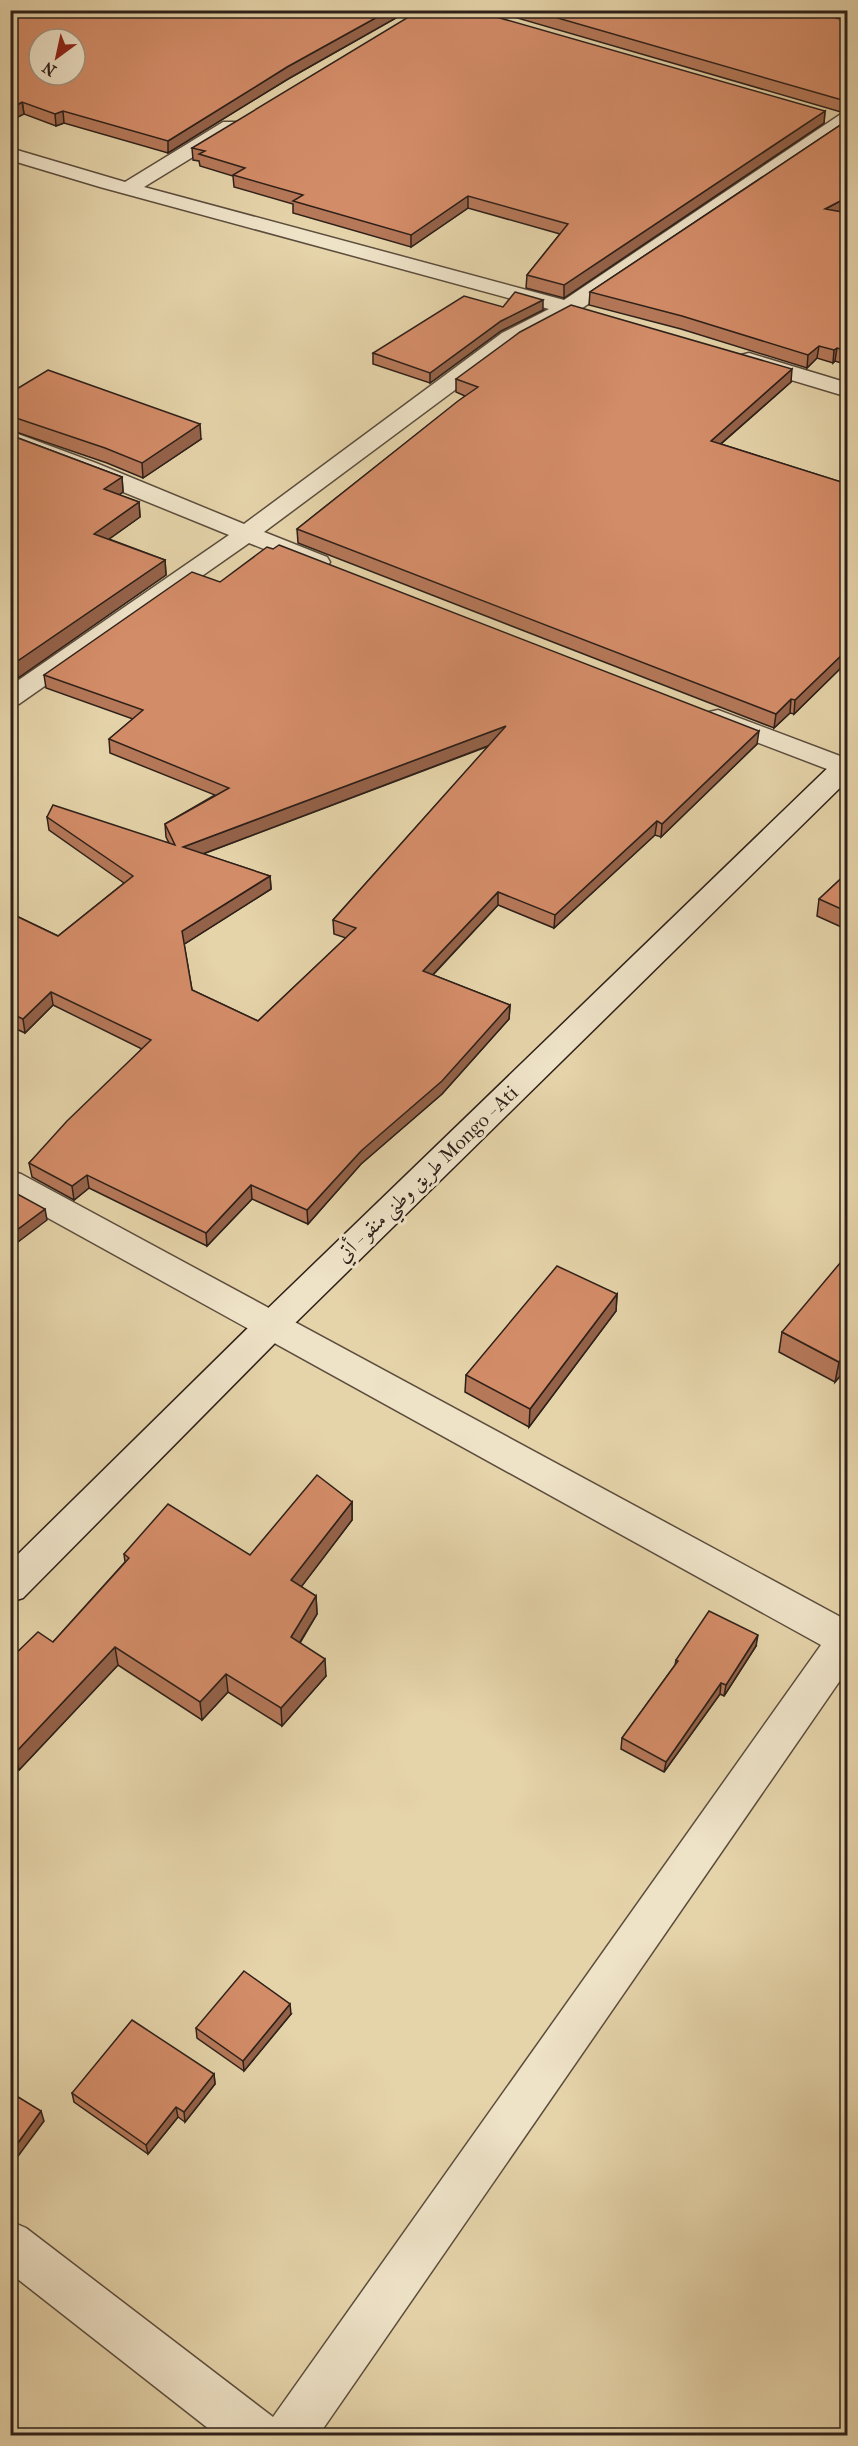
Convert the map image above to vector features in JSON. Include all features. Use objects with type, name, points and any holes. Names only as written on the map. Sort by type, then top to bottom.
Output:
[{"type":"street","points":[[821,115],[846,121]]},
{"type":"street","points":[[128,188],[247,116]]},
{"type":"street","points":[[10,698],[246,534],[510,338],[578,310],[846,121]]},
{"type":"street","points":[[10,154],[578,310]]},
{"type":"street","points":[[727,353],[848,390]]},
{"type":"street","points":[[10,438],[98,470],[246,534],[334,568]]},
{"type":"street","points":[[700,711],[846,767]]},
{"type":"street","name":"طريق وطني منقو - أتي Mongo - Ati","points":[[10,1587],[272,1325],[846,767]]},
{"type":"street","points":[[10,1182],[847,1640],[289,2436]]},
{"type":"street","points":[[10,2244],[258,2436]]},
{"type":"building","points":[[10,10],[390,10],[287,67],[168,141],[63,111],[55,114],[22,102],[10,109]]},
{"type":"building","points":[[420,10],[472,10],[825,111],[564,285],[527,275],[568,224],[468,196],[411,235],[293,201],[303,195],[233,175],[245,168],[199,154],[205,151],[192,148]]},
{"type":"building","points":[[530,10],[805,10],[848,21],[848,99],[842,100]]},
{"type":"building","points":[[848,120],[848,169],[846,170],[848,170],[848,197],[825,209],[848,213],[848,351],[819,346],[808,355],[682,316],[590,292]]},
{"type":"building","points":[[515,292],[543,300],[501,321],[430,373],[373,353],[464,296],[503,307]]},
{"type":"building","points":[[571,305],[792,369],[711,441],[841,482],[848,476],[848,649],[795,700],[791,699],[776,714],[297,529],[478,387],[456,379],[520,332]]},
{"type":"building","points":[[48,370],[200,424],[142,463],[10,416],[10,393]]},
{"type":"building","points":[[10,435],[122,477],[104,489],[139,502],[94,534],[165,560],[16,662],[10,660]]},
{"type":"building","points":[[279,545],[759,731],[662,824],[657,821],[555,915],[498,892],[423,971],[510,1005],[442,1081],[361,1151],[307,1210],[251,1185],[206,1233],[87,1175],[72,1186],[29,1163],[67,1121],[151,1040],[51,992],[23,1019],[10,1013],[10,913],[58,936],[133,876],[47,817],[53,805],[175,845],[165,824],[229,788],[109,739],[143,710],[44,675],[192,572],[220,582],[267,547],[273,549]],"holes":[[[506,726],[333,920],[356,928],[258,1021],[192,990],[182,931],[270,876],[183,847]]]},
{"type":"building","points":[[848,872],[848,912],[819,899]]},
{"type":"building","points":[[10,1190],[45,1209],[10,1235]]},
{"type":"building","points":[[846,1256],[848,1257],[848,1351],[839,1362],[782,1332]]},
{"type":"building","points":[[557,1266],[617,1294],[530,1409],[466,1375]]},
{"type":"building","points":[[317,1475],[352,1502],[291,1580],[316,1596],[291,1637],[325,1659],[281,1708],[226,1674],[200,1702],[115,1647],[15,1753],[10,1750],[10,1659],[38,1632],[53,1642],[129,1558],[124,1554],[168,1504],[250,1555]]},
{"type":"building","points":[[709,1611],[758,1635],[726,1685],[721,1683],[666,1762],[622,1738],[678,1661],[676,1660]]},
{"type":"building","points":[[244,1971],[290,2004],[243,2061],[196,2028]]},
{"type":"building","points":[[132,2020],[214,2074],[184,2112],[176,2107],[146,2145],[72,2093]]},
{"type":"building","points":[[10,2092],[41,2111],[10,2154]]}]
